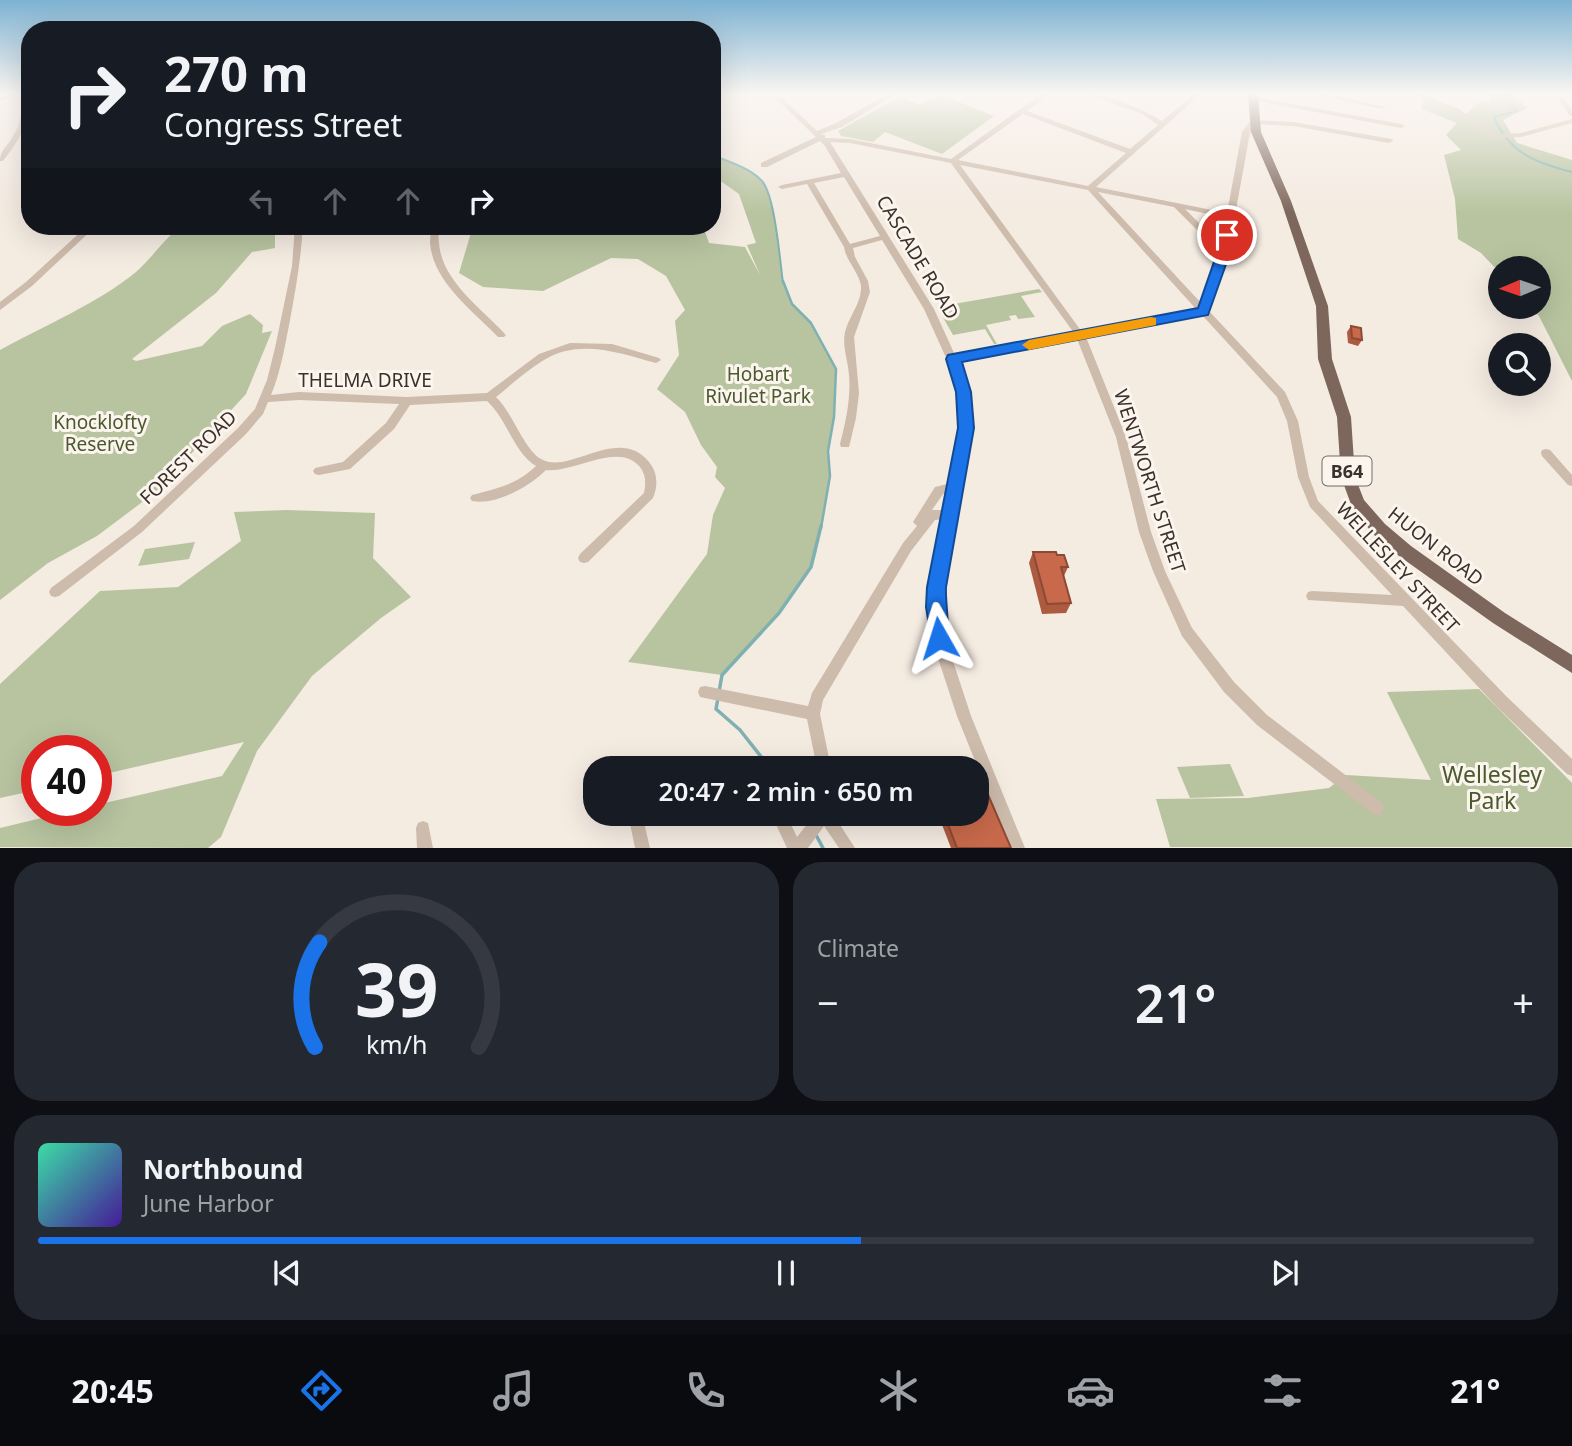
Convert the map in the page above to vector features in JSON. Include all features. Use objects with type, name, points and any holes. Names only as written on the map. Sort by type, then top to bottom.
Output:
[{"type":"main road","name":"HUON ROAD","points":[[1258,134],[1286,201],[1322,306],[1325,359],[1344,417],[1348,477],[1357,503],[1379,528],[1405,551],[1499,618],[1572,665]]},
{"type":"street","points":[[0,159],[18,134]]},
{"type":"street","points":[[953,161],[991,134]]},
{"type":"street","points":[[1081,134],[1130,152]]},
{"type":"street","points":[[1090,188],[1153,134]]},
{"type":"street","points":[[953,359],[1203,312],[1224,253],[1246,134]]},
{"type":"street","points":[[1347,134],[1389,141]]},
{"type":"street","points":[[1488,134],[1517,136],[1526,134]]},
{"type":"street","points":[[764,165],[827,135],[1231,216]]},
{"type":"street","name":"CASCADE ROAD","points":[[827,135],[846,174],[929,309],[953,359],[964,392],[965,441],[935,607],[939,638],[964,716],[1018,848]]},
{"type":"street","name":"WENTWORTH STREET","points":[[953,161],[1080,335],[1121,437],[1145,532],[1159,571],[1187,632],[1221,678],[1262,720],[1377,808]]},
{"type":"street","points":[[782,187],[846,174]]},
{"type":"street","points":[[809,181],[848,247],[849,255],[864,283],[865,295],[850,335],[855,392],[851,405],[853,415],[845,444]]},
{"type":"street","name":"WELLESLEY STREET","points":[[1090,188],[1281,395],[1289,408],[1306,491],[1314,504],[1502,702],[1572,769]]},
{"type":"street","points":[[1176,205],[1224,253]]},
{"type":"street","points":[[0,307],[82,235]]},
{"type":"street","name":"FOREST ROAD","points":[[55,592],[138,529],[243,431],[265,399],[285,328],[298,235]]},
{"type":"street","points":[[434,235],[442,269],[468,303],[501,335]]},
{"type":"street","points":[[848,247],[885,237]]},
{"type":"street","points":[[584,558],[649,495],[652,480],[646,466],[636,457],[618,452],[563,464],[544,465],[533,457],[500,407],[489,397],[532,363],[570,346],[598,345],[656,360]]},
{"type":"street","name":"THELMA DRIVE","points":[[265,399],[332,396],[407,401],[489,397]]},
{"type":"street","points":[[319,471],[346,466],[390,426],[407,401]]},
{"type":"street","points":[[1545,453],[1572,482]]},
{"type":"street","points":[[476,498],[494,495],[526,482],[544,465]]},
{"type":"street","points":[[822,756],[813,714],[817,698],[939,490],[957,486]]},
{"type":"street","points":[[907,547],[932,515],[951,514]]},
{"type":"street","points":[[1312,596],[1404,601]]},
{"type":"street","points":[[709,693],[813,714]]},
{"type":"street","points":[[638,826],[643,848]]},
{"type":"street","points":[[423,828],[425,848]]},
{"type":"street","points":[[811,831],[848,848]]},
{"type":"green space","points":[[840,134],[883,134],[873,142]]},
{"type":"green space","points":[[889,134],[970,134],[942,154]]},
{"type":"green space","points":[[1447,134],[1511,134],[1517,143],[1572,160],[1572,381],[1551,340],[1551,333],[1548,333],[1541,319],[1551,319],[1551,256],[1488,256],[1488,260],[1458,239],[1455,199],[1444,155],[1461,150]]},
{"type":"green space","name":"Hobart Rivulet Park","points":[[721,159],[746,169],[764,182],[774,215],[783,283],[792,304],[811,323],[836,369],[834,417],[828,451],[830,476],[816,554],[811,567],[779,613],[722,675],[628,662],[707,554],[713,515],[725,488],[715,477],[717,467],[701,445],[685,412],[657,389],[679,355],[675,321],[685,310],[666,276],[638,259],[611,258],[543,291],[483,287],[459,273],[470,235],[706,235],[709,243],[745,247],[760,275],[747,245],[756,243],[739,194],[721,181]]},
{"type":"green space","name":"Knocklofty Reserve","points":[[275,235],[275,248],[252,252],[216,293],[132,359],[136,361],[202,346],[222,326],[250,314],[263,325],[262,333],[272,331],[246,394],[157,491],[97,536],[48,563],[0,600],[0,350],[88,304],[121,283],[142,267],[169,237]]},
{"type":"green space","points":[[1039,289],[1042,292],[1021,296],[1035,317],[1018,319],[1016,315],[1009,316],[1011,320],[986,325],[997,344],[994,344],[985,329],[953,335],[937,307]]},
{"type":"green space","points":[[287,510],[375,513],[373,558],[411,597],[381,618],[312,676],[257,751],[221,837],[208,848],[0,847],[0,828],[21,823],[21,826],[112,826],[112,801],[222,776],[244,742],[112,772],[112,735],[21,735],[21,793],[0,798],[0,684],[100,591],[178,587],[241,541],[234,512]]},
{"type":"green space","points":[[195,542],[189,559],[138,566],[145,549]]},
{"type":"green space","name":"Wellesley Park","points":[[1479,689],[1572,783],[1572,847],[1170,847],[1156,799],[1248,798],[1329,788],[1346,775],[1431,780],[1387,692]]},
{"type":"green space","points":[[1230,764],[1244,796],[1190,798],[1177,767]]},
{"type":"building","points":[[1351,326],[1361,328],[1362,340],[1352,338]]},
{"type":"building","points":[[1033,552],[1056,552],[1057,555],[1064,555],[1068,567],[1061,567],[1071,603],[1047,604]]},
{"type":"building","points":[[989,797],[1011,848],[957,848],[949,826],[989,826]]},
{"type":"waterway","points":[[1503,134],[1525,155],[1572,172]]},
{"type":"waterway","points":[[721,158],[750,172],[766,187],[773,213],[783,283]]},
{"type":"waterway","points":[[783,281],[792,304],[811,323],[836,369],[834,417],[828,451],[830,476],[821,528]]},
{"type":"waterway","points":[[719,692],[722,675],[779,613],[811,567],[821,526]]},
{"type":"waterway","points":[[718,698],[716,709],[740,730],[761,756]]},
{"type":"waterway","points":[[816,835],[823,848]]},
{"type":"slow traffic","points":[[1029,345],[1151,322]]},
{"type":"route","points":[[939,638],[935,607],[937,587],[966,428],[964,392],[953,359],[1203,312],[1224,253],[1227,235]]}]
